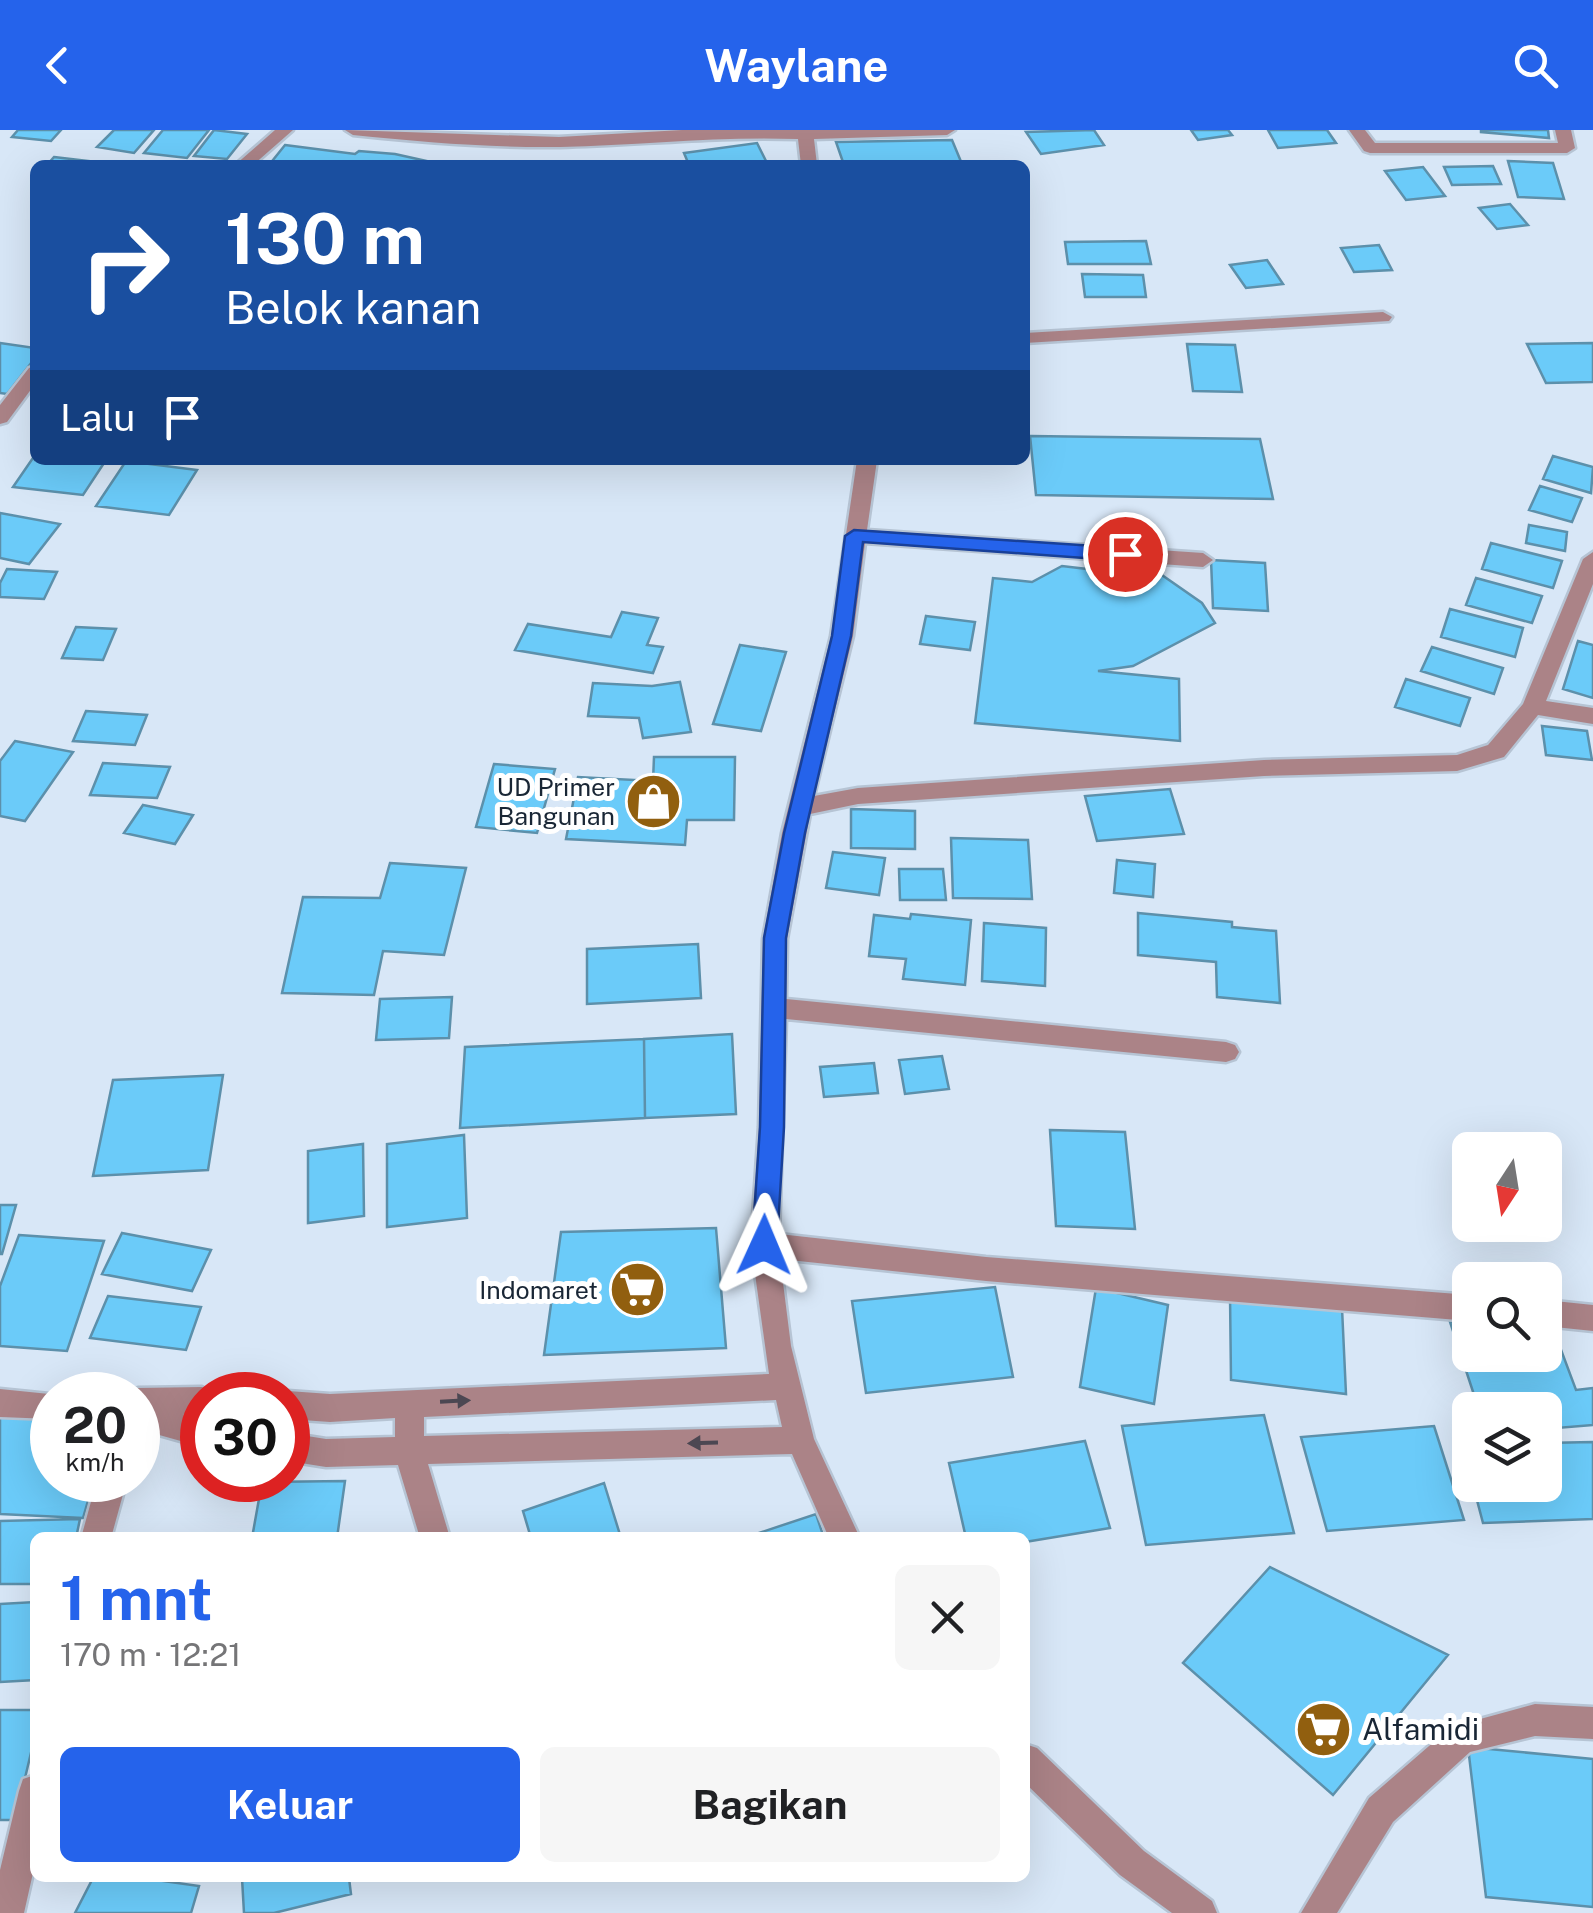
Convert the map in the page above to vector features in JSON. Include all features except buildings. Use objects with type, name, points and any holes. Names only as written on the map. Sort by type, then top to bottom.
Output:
[{"type":"street","points":[[250,160],[285,130]]},
{"type":"street","points":[[353,130],[559,142],[729,132],[805,131],[857,136],[947,130]]},
{"type":"street","points":[[1357,130],[1370,148],[1567,148],[1563,130]]},
{"type":"street","points":[[805,131],[808,160]]},
{"type":"street","points":[[1030,338],[1383,318]]},
{"type":"street","points":[[4,407],[30,378]]},
{"type":"street","points":[[4,407],[30,407]]},
{"type":"street","points":[[842,1532],[800,1440],[777,1346],[764,1245],[772,1127],[775,938],[801,806],[842,636],[866,465]]},
{"type":"street","points":[[854,536],[1203,560]]},
{"type":"street","points":[[801,806],[858,796],[1264,768],[1456,763],[1496,751],[1533,706],[1593,559]]},
{"type":"street","points":[[1533,706],[1593,716]]},
{"type":"street","points":[[772,1008],[1226,1052]]},
{"type":"street","points":[[764,1245],[986,1269],[1452,1307]]},
{"type":"street","points":[[1562,1315],[1593,1318]]},
{"type":"street","points":[[310,1407],[789,1386]]},
{"type":"street","points":[[0,1403],[30,1405]]},
{"type":"street","points":[[410,1404],[408,1451],[433,1532]]},
{"type":"street","points":[[326,1453],[330,1408]]},
{"type":"street","points":[[310,1450],[800,1440]]},
{"type":"street","points":[[98,1532],[106,1502]]},
{"type":"street","points":[[1318,1913],[1381,1810],[1462,1738],[1535,1720],[1593,1723]]},
{"type":"street","points":[[1030,1765],[1132,1863],[1200,1913]]},
{"type":"street","points":[[7,1913],[30,1813]]},
{"type":"place","name":"UD Primer Bangunan","points":[[654,801]]},
{"type":"place","name":"Indomaret","points":[[637,1290]]},
{"type":"place","name":"Alfamidi","points":[[1323,1729]]},
{"type":"route","points":[[764,1245],[772,1127],[775,938],[786,869],[842,636],[854,536],[1125,554]]}]
